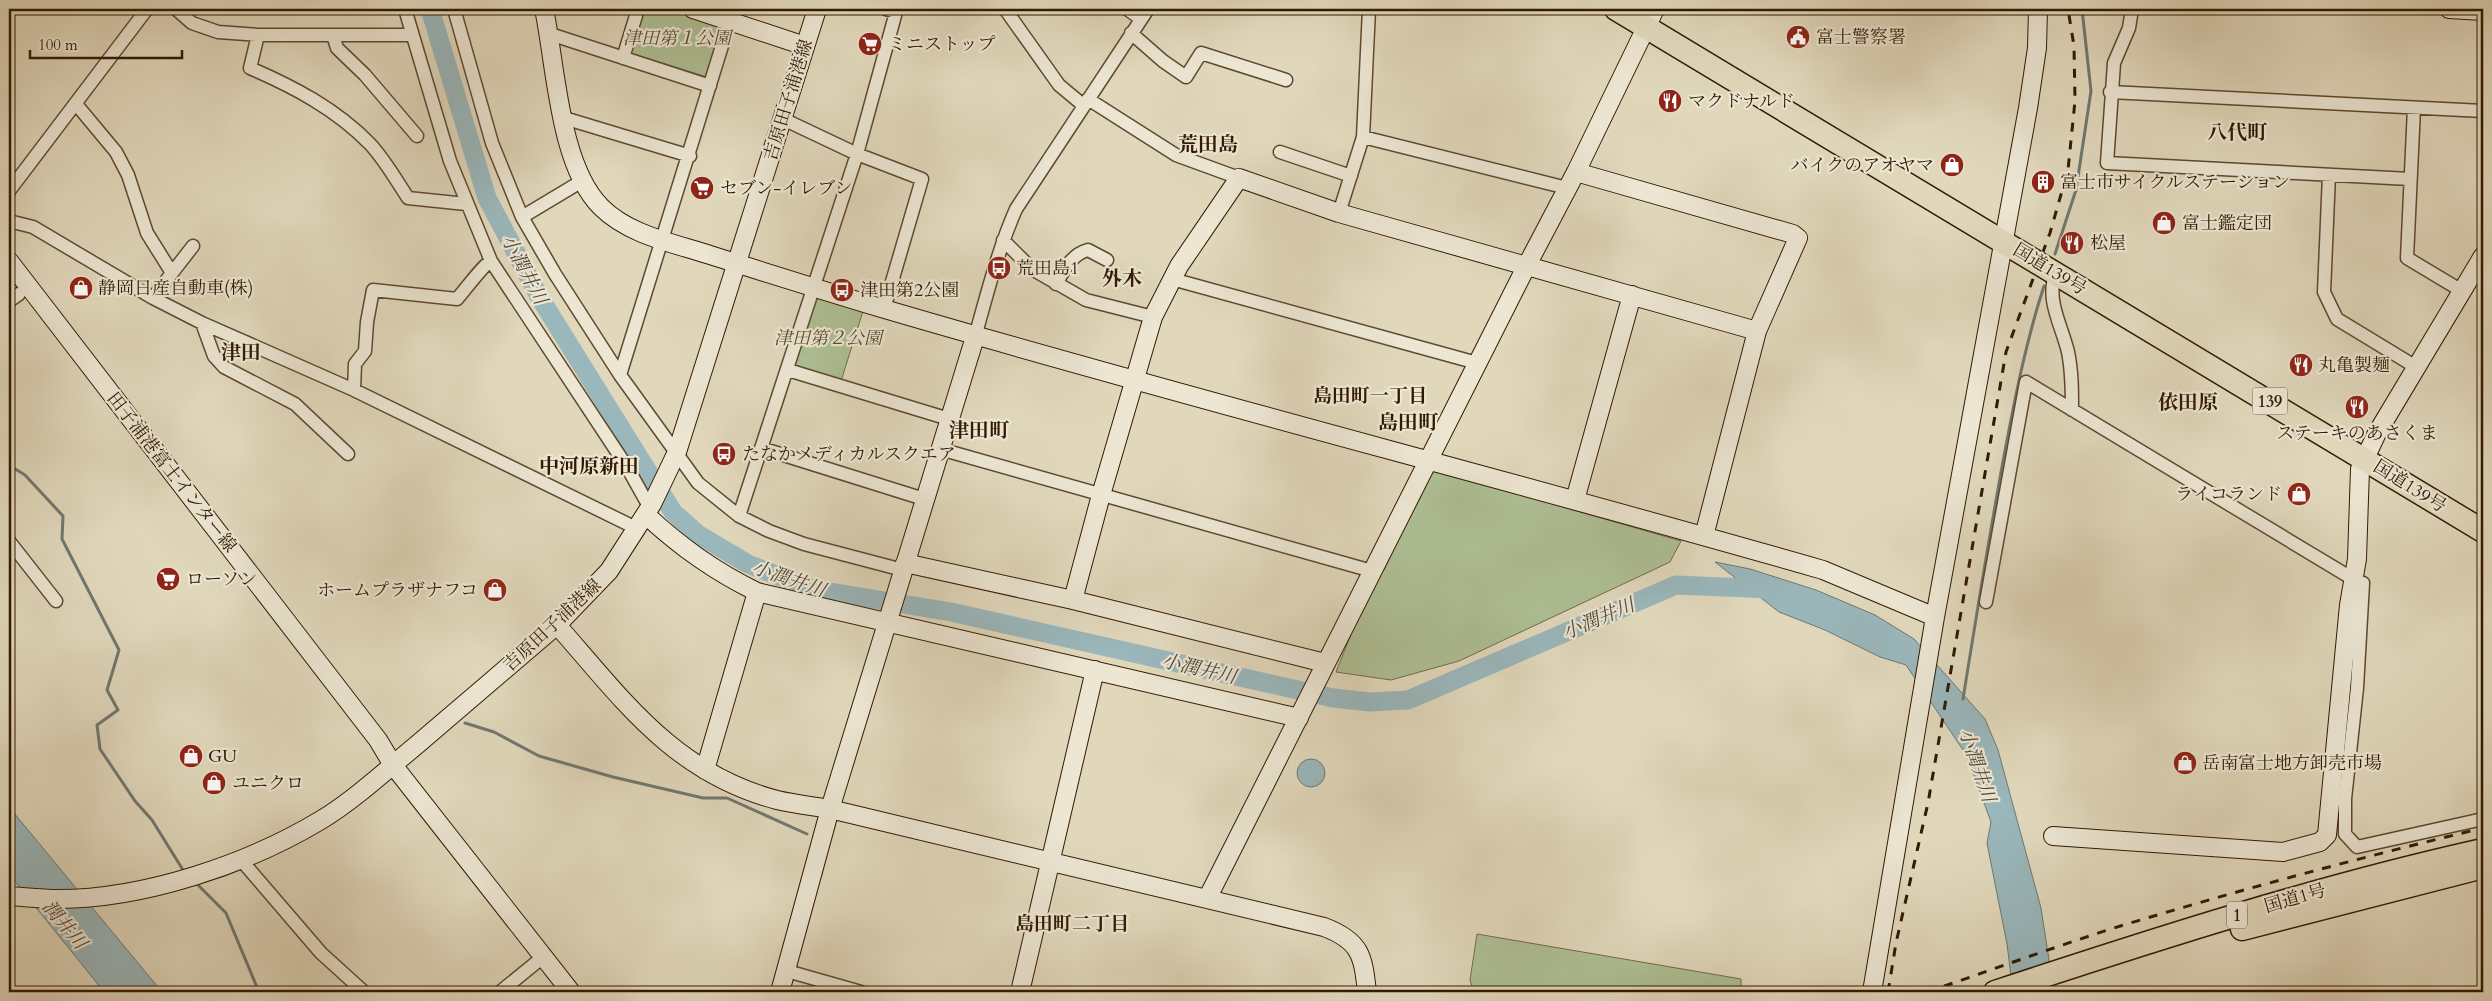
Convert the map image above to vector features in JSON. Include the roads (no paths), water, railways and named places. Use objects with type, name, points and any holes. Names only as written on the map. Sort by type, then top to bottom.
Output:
[{"type":"highway","name":"国道139号","points":[[1616,9],[1651,18],[2004,242],[2483,531]]},
{"type":"highway","name":"国道1号","points":[[1995,992],[2100,957],[2310,893],[2483,850]]},
{"type":"highway","name":"国道1号","points":[[2041,992],[2237,930],[2483,867]]},
{"type":"street","points":[[9,191],[147,9]]},
{"type":"street","points":[[176,9],[192,23],[218,32],[258,35],[412,35]]},
{"type":"street","points":[[405,9],[436,120],[466,204],[491,260],[627,467],[646,514]]},
{"type":"street","points":[[454,9],[492,143],[522,217],[555,274],[675,456],[698,483],[740,516],[769,532],[804,544],[1073,600],[1324,666]]},
{"type":"street","points":[[544,9],[564,118],[572,154],[582,181],[602,207],[629,227],[738,264],[975,337],[1428,462],[1575,500],[1823,570],[1936,617]]},
{"type":"street","points":[[623,58],[638,9]]},
{"type":"street","points":[[693,9],[805,46]]},
{"type":"street","name":"吉原田子浦港線","points":[[9,896],[58,899],[100,896],[185,878],[242,861],[322,820],[393,765],[557,625],[608,571],[646,514],[675,456],[738,264],[817,9]]},
{"type":"street","points":[[740,516],[857,154],[896,12],[886,9]]},
{"type":"street","points":[[1005,9],[1059,85],[1176,155],[1339,213],[1757,331]]},
{"type":"street","points":[[780,992],[830,809],[1001,255],[1002,240],[1016,209],[1144,14],[1127,9]]},
{"type":"street","points":[[1339,213],[1363,137],[1370,9]]},
{"type":"street","points":[[1872,992],[1922,704],[1929,653],[2004,242],[2037,48],[2038,9]]},
{"type":"street","points":[[2132,9],[2129,28],[2114,63],[2110,92],[2107,163],[2410,179]]},
{"type":"street","points":[[2449,9],[2483,12]]},
{"type":"street","points":[[1207,899],[1477,363],[1576,172],[1651,18]]},
{"type":"street","points":[[620,375],[690,156],[730,20]]},
{"type":"street","points":[[1132,33],[1163,61],[1186,77],[1201,53],[1286,80]]},
{"type":"street","points":[[550,34],[710,86]]},
{"type":"street","points":[[258,35],[250,68],[290,86],[318,102],[350,126],[371,145],[408,198],[466,204]]},
{"type":"street","points":[[333,35],[336,48],[366,75],[417,136]]},
{"type":"street","points":[[2110,92],[2483,111]]},
{"type":"street","points":[[76,104],[116,152],[128,175],[147,233],[172,273]]},
{"type":"street","points":[[2414,108],[2407,258],[2462,291]]},
{"type":"street","points":[[564,118],[690,156]]},
{"type":"street","points":[[782,119],[857,154],[922,180],[884,309]]},
{"type":"street","points":[[1363,137],[1567,188]]},
{"type":"street","points":[[1280,152],[1351,176]]},
{"type":"street","points":[[1576,172],[1793,234],[1798,238],[1757,331],[1704,536]]},
{"type":"street","points":[[2329,175],[2324,292],[2336,319],[2416,368]]},
{"type":"street","points":[[1073,600],[1100,495],[1136,382],[1153,317],[1172,280],[1239,178]]},
{"type":"street","points":[[522,217],[582,181]]},
{"type":"street","points":[[9,221],[33,227],[153,298],[202,323],[646,514],[686,550],[724,575],[757,592],[1094,670],[1301,714]]},
{"type":"street","points":[[1002,240],[1032,269],[1086,300],[1153,317]]},
{"type":"street","points":[[153,298],[193,246]]},
{"type":"street","points":[[1056,284],[1073,258],[1082,251],[1088,250],[1107,260]]},
{"type":"street","points":[[2053,836],[2283,852],[2320,842],[2327,835],[2353,579],[2357,558],[2359,482],[2364,458],[2483,256]]},
{"type":"street","points":[[354,390],[355,364],[366,350],[367,322],[373,290],[457,299],[474,282],[485,263],[491,260]]},
{"type":"street","name":"田子浦港富士インター線","points":[[9,261],[378,740],[393,765]]},
{"type":"street","points":[[2056,273],[2051,286],[2052,296],[2068,352],[2072,380],[2072,410]]},
{"type":"street","points":[[1172,280],[1477,363]]},
{"type":"street","name":"田子浦港富士インター線","points":[[12,292],[372,746],[393,765]]},
{"type":"street","points":[[1575,500],[1632,295]]},
{"type":"street","points":[[202,323],[214,356],[224,367],[295,404],[348,454]]},
{"type":"street","points":[[788,370],[949,419]]},
{"type":"street","points":[[1986,602],[2026,382],[2353,579],[2363,583],[2357,688],[2345,799],[2345,834],[2357,847],[2483,819]]},
{"type":"street","points":[[761,448],[924,500]]},
{"type":"street","points":[[940,448],[1372,571]]},
{"type":"street","points":[[9,541],[56,602]]},
{"type":"street","points":[[705,770],[757,592]]},
{"type":"street","points":[[557,625],[645,726],[671,748],[705,770],[744,789],[778,800],[830,809],[1324,927],[1343,934],[1354,944],[1362,959],[1367,992]]},
{"type":"street","points":[[1020,992],[1094,670]]},
{"type":"street","points":[[393,765],[547,963],[565,989],[584,992]]},
{"type":"street","points":[[242,861],[321,953],[364,992]]},
{"type":"street","points":[[500,992],[547,963]]},
{"type":"street","points":[[787,971],[861,992]]},
{"type":"water","points":[[1715,562],[1750,569],[1816,590],[1875,615],[1914,639],[1985,719],[1998,750],[2041,908],[2054,992],[2013,992],[2007,944],[1987,843],[1991,822],[1967,756],[1906,665],[1880,657],[1825,630],[1779,612]]},
{"type":"water","points":[[1311,759],[1321,763],[1325,773],[1321,783],[1311,787],[1301,783],[1297,773],[1301,763]]},
{"type":"water","name":"潤井川","points":[[9,807],[162,992],[104,992],[9,874]]},
{"type":"waterway","name":"小潤井川","points":[[430,9],[487,198],[540,298],[673,512],[699,535],[748,564],[812,589],[951,612],[1333,698],[1370,702],[1408,700],[1676,585],[1772,589]]},
{"type":"waterway","points":[[2055,254],[2076,190],[2091,91],[2082,9]]},
{"type":"waterway","points":[[1963,699],[2012,413],[2026,349],[2044,286]]},
{"type":"waterway","points":[[9,465],[25,475],[63,516],[62,539],[119,650],[107,690],[118,710],[97,725],[100,749],[135,801],[152,820],[183,870]]},
{"type":"waterway","points":[[465,723],[494,732],[539,756],[613,777],[703,798],[727,798],[807,834]]},
{"type":"waterway","points":[[197,884],[226,913],[259,992]]},
{"type":"railway","points":[[1888,992],[1896,943],[1928,803],[2006,352],[2050,233],[2068,170],[2075,101],[2074,46],[2068,9]]},
{"type":"railway","points":[[1927,992],[2160,914],[2297,875],[2483,828]]},
{"type":"place","name":"富士警察署","points":[[1798,37]]},
{"type":"place","name":"ミニストップ","points":[[870,44]]},
{"type":"place","name":"マクドナルド","points":[[1670,101]]},
{"type":"place","name":"バイクのアオヤマ","points":[[1952,165]]},
{"type":"place","name":"富士市サイクルステーション","points":[[2043,182]]},
{"type":"place","name":"セブン-イレブン","points":[[702,188]]},
{"type":"place","name":"富士鑑定団","points":[[2164,223]]},
{"type":"place","name":"松屋","points":[[2072,243]]},
{"type":"place","name":"荒田島1","points":[[999,268]]},
{"type":"place","name":"静岡日産自動車(株)","points":[[81,288]]},
{"type":"place","name":"津田第2公園","points":[[842,290]]},
{"type":"place","name":"丸亀製麺","points":[[2301,365]]},
{"type":"place","name":"ステーキのあさくま","points":[[2357,407]]},
{"type":"place","name":"たなかメディカルスクエア","points":[[724,454]]},
{"type":"place","name":"ライコランド","points":[[2299,494]]},
{"type":"place","name":"ローソン","points":[[168,579]]},
{"type":"place","name":"ホームプラザナフコ","points":[[495,590]]},
{"type":"place","name":"GU","points":[[191,756]]},
{"type":"place","name":"岳南富士地方卸売市場","points":[[2185,763]]},
{"type":"place","name":"ユニクロ","points":[[214,783]]},
{"type":"district","name":"八代町","points":[[2237,132]]},
{"type":"district","name":"荒田島","points":[[1208,144]]},
{"type":"district","name":"外木","points":[[1122,278]]},
{"type":"district","name":"津田","points":[[241,352]]},
{"type":"district","name":"島田町一丁目","points":[[1370,395]]},
{"type":"district","name":"依田原","points":[[2188,402]]},
{"type":"district","name":"島田町","points":[[1408,422]]},
{"type":"district","name":"津田町","points":[[979,430]]},
{"type":"district","name":"中河原新田","points":[[589,466]]},
{"type":"district","name":"島田町二丁目","points":[[1072,923]]},
{"type":"park label","name":"津田第１公園","points":[[677,38]]},
{"type":"park label","name":"津田第２公園","points":[[828,338]]}]
